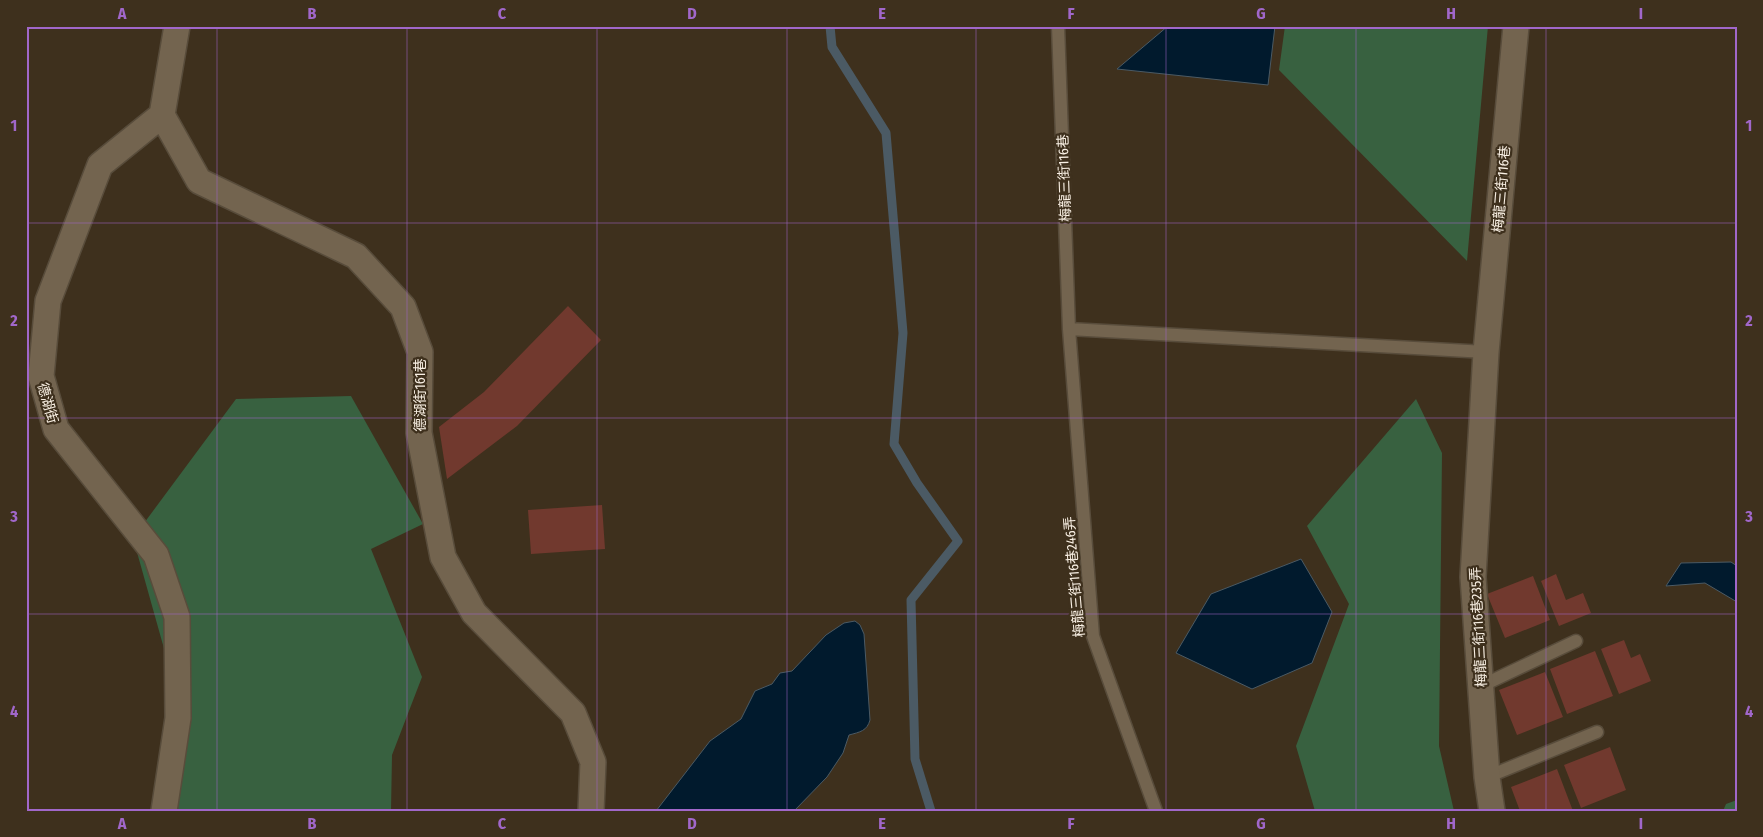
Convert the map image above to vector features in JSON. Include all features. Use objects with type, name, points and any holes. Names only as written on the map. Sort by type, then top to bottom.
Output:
[{"type":"street","points":[[162,115],[177,26]]},
{"type":"street","name":"梅龍三街116巷","points":[[1486,352],[1516,26]]},
{"type":"street","name":"德湖街","points":[[162,115],[100,165],[48,301],[40,376],[56,429],[156,555],[177,617],[178,718],[164,811]]},
{"type":"street","name":"德湖街161巷","points":[[162,115],[199,182],[356,256],[403,307],[420,352],[419,433],[443,557],[474,613],[573,713],[593,762],[591,811]]},
{"type":"street","name":"梅龍三街116巷235弄","points":[[1486,352],[1473,578],[1487,778],[1492,811]]},
{"type":"lane","name":"梅龍三街116巷","points":[[1058,26],[1069,329]]},
{"type":"lane","points":[[1069,329],[1486,352]]},
{"type":"lane","name":"梅龍三街116巷246弄","points":[[1069,329],[1092,636],[1156,811]]},
{"type":"lane","points":[[1481,686],[1576,641]]},
{"type":"lane","points":[[1487,778],[1596,732]]},
{"type":"green space","points":[[1285,26],[1488,26],[1467,261],[1279,70]]},
{"type":"green space","points":[[351,396],[423,524],[371,549],[422,677],[392,755],[391,811],[158,811],[179,702],[133,538],[236,399]]},
{"type":"green space","points":[[1416,399],[1442,453],[1439,746],[1454,811],[1315,811],[1296,746],[1349,604],[1307,526]]},
{"type":"green space","points":[[1737,800],[1737,811],[1723,811],[1726,804]]},
{"type":"water","points":[[1168,26],[1275,26],[1268,85],[1117,69]]},
{"type":"water","points":[[1301,559],[1332,612],[1312,663],[1252,689],[1176,653],[1211,594]]},
{"type":"water","points":[[1731,562],[1737,566],[1737,602],[1705,583],[1666,586],[1681,563]]},
{"type":"water","points":[[855,621],[860,625],[864,634],[869,724],[860,732],[849,735],[843,753],[827,777],[794,811],[656,811],[710,741],[741,719],[755,691],[772,684],[780,673],[792,671],[826,635],[844,623]]},
{"type":"building","points":[[568,306],[601,340],[517,426],[447,479],[439,427],[484,392]]},
{"type":"building","points":[[602,505],[605,549],[531,554],[528,510]]},
{"type":"building","points":[[1556,574],[1566,600],[1583,593],[1591,613],[1559,626],[1541,581]]},
{"type":"building","points":[[1533,576],[1550,620],[1505,638],[1487,594]]},
{"type":"building","points":[[1624,640],[1631,658],[1640,654],[1651,681],[1619,694],[1601,649]]},
{"type":"building","points":[[1595,651],[1613,696],[1567,714],[1550,669]]},
{"type":"building","points":[[1545,672],[1563,717],[1517,735],[1499,690]]},
{"type":"building","points":[[1610,747],[1626,790],[1581,808],[1564,765]]},
{"type":"building","points":[[1557,769],[1573,811],[1520,811],[1511,787]]},
{"type":"waterway","points":[[830,26],[832,47],[886,133],[903,333],[894,444],[917,483],[958,541],[911,600],[915,759],[931,811]]}]
